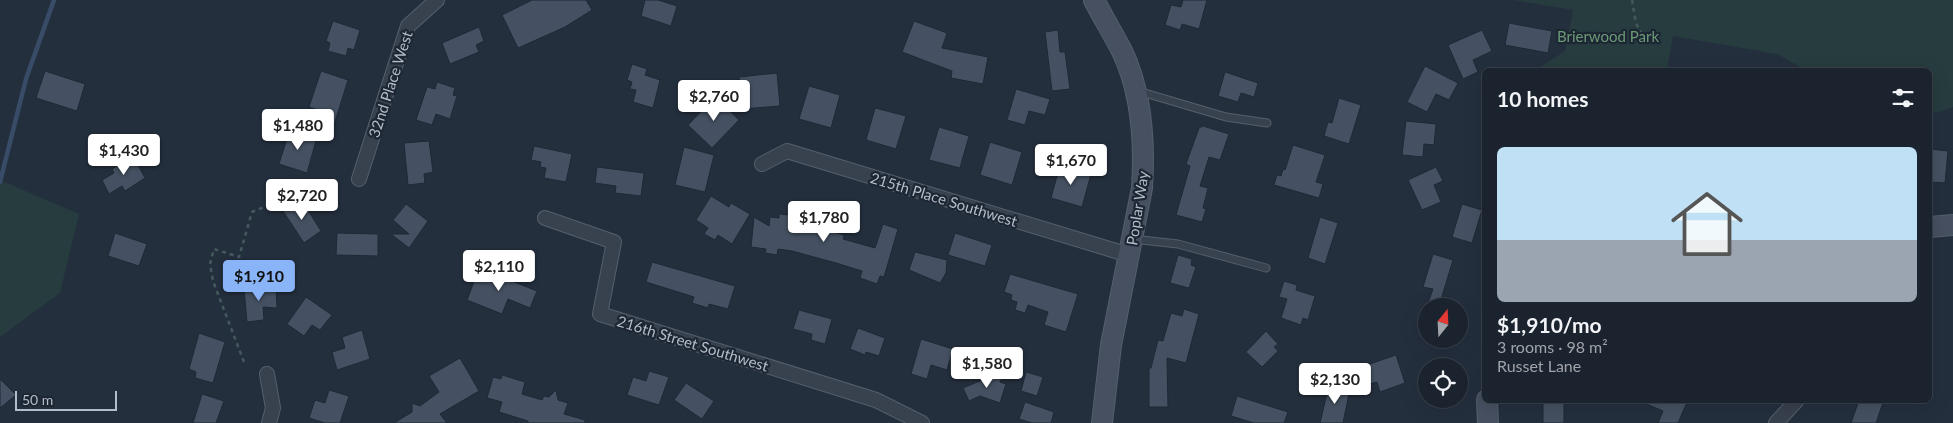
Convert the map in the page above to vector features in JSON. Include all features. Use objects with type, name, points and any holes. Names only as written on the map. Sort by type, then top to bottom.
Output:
[{"type":"main road","name":"Poplar Way","points":[[1094,0],[1123,53],[1135,90],[1143,136],[1144,161],[1142,188],[1106,372],[1102,423]]},
{"type":"main road","points":[[1932,227],[1953,226]]},
{"type":"main road","points":[[1488,403],[1488,423]]},
{"type":"street","name":"32nd Place West","points":[[359,179],[408,26],[437,0]]},
{"type":"street","name":"215th Place Southwest","points":[[762,164],[788,151],[1130,247]]},
{"type":"street","name":"216th Street Southwest","points":[[545,218],[614,242],[600,314],[876,400],[922,423]]},
{"type":"street","points":[[267,374],[273,408],[269,423]]},
{"type":"street","points":[[1776,423],[1794,403]]},
{"type":"lane","points":[[1135,90],[1226,117],[1267,123]]},
{"type":"lane","points":[[1130,247],[1178,244],[1266,268]]},
{"type":"path","points":[[1632,0],[1638,30],[1641,35],[1649,38]]},
{"type":"path","points":[[244,362],[212,281],[210,264],[214,250],[239,257],[252,212],[330,180]]},
{"type":"green space","name":"Brierwood Park","points":[[1514,0],[1953,0],[1953,107],[1932,113],[1932,68],[1802,68],[1777,54],[1673,36],[1667,68],[1540,68],[1565,51],[1573,10]]},
{"type":"green space","points":[[0,180],[79,214],[60,293],[0,337]]},
{"type":"building","points":[[532,0],[586,0],[592,10],[565,27],[518,48],[502,15]]},
{"type":"building","points":[[645,0],[658,0],[677,6],[671,26],[641,16]]},
{"type":"building","points":[[1183,0],[1207,0],[1199,29],[1182,24],[1180,30],[1165,25],[1171,5],[1181,7]]},
{"type":"building","points":[[333,21],[360,30],[354,50],[348,48],[346,56],[328,51],[330,43],[326,41]]},
{"type":"building","points":[[914,21],[947,33],[942,48],[988,57],[983,84],[951,78],[952,71],[902,52]]},
{"type":"building","points":[[1509,23],[1552,31],[1548,53],[1505,45]]},
{"type":"building","points":[[479,27],[484,41],[476,45],[479,52],[450,64],[442,43]]},
{"type":"building","points":[[1058,30],[1060,52],[1065,52],[1070,89],[1052,91],[1045,32]]},
{"type":"building","points":[[1482,30],[1492,51],[1473,60],[1478,72],[1463,79],[1448,45]]},
{"type":"building","points":[[632,64],[647,69],[645,75],[660,80],[653,108],[633,102],[636,90],[630,89],[632,82],[627,80]]},
{"type":"building","points":[[1425,66],[1458,83],[1449,100],[1436,94],[1427,112],[1407,102]]},
{"type":"building","points":[[45,71],[85,84],[77,111],[36,98]]},
{"type":"building","points":[[321,71],[348,80],[334,125],[315,119],[318,110],[309,107]]},
{"type":"building","points":[[1225,72],[1258,83],[1254,97],[1241,93],[1238,102],[1218,96]]},
{"type":"building","points":[[777,73],[780,106],[742,109],[739,77]]},
{"type":"building","points":[[437,82],[455,88],[453,95],[457,96],[450,119],[436,114],[432,125],[416,120],[427,87],[435,89]]},
{"type":"building","points":[[809,86],[840,95],[831,128],[799,119]]},
{"type":"building","points":[[1016,89],[1050,99],[1045,115],[1029,111],[1025,125],[1007,120]]},
{"type":"building","points":[[715,97],[739,120],[712,148],[688,125]]},
{"type":"building","points":[[1339,98],[1361,105],[1349,144],[1324,136],[1328,122],[1332,123]]},
{"type":"building","points":[[875,108],[906,116],[896,149],[866,140]]},
{"type":"building","points":[[1406,121],[1436,124],[1434,145],[1424,144],[1423,157],[1402,155]]},
{"type":"building","points":[[1203,126],[1229,134],[1220,160],[1209,157],[1200,186],[1208,188],[1203,208],[1206,209],[1202,222],[1176,215],[1190,166],[1186,164],[1199,128]]},
{"type":"building","points":[[939,127],[969,136],[960,168],[929,160]]},
{"type":"building","points":[[290,129],[317,137],[307,173],[279,164]]},
{"type":"building","points":[[429,141],[433,172],[424,174],[425,183],[408,185],[404,143]]},
{"type":"building","points":[[990,142],[1022,152],[1012,185],[980,175]]},
{"type":"building","points":[[1293,145],[1325,155],[1316,182],[1323,184],[1319,198],[1274,185],[1277,175],[1281,176],[1283,169],[1285,170]]},
{"type":"building","points":[[534,146],[572,154],[566,182],[544,178],[546,168],[540,167],[541,162],[531,160]]},
{"type":"building","points":[[684,147],[714,155],[705,192],[675,185]]},
{"type":"building","points":[[1932,149],[1948,151],[1945,183],[1932,182]]},
{"type":"building","points":[[133,156],[145,178],[125,191],[122,186],[109,194],[102,180],[114,173],[112,169]]},
{"type":"building","points":[[1060,165],[1091,174],[1082,207],[1051,198]]},
{"type":"building","points":[[597,167],[644,173],[641,196],[615,193],[616,186],[595,183]]},
{"type":"building","points":[[1436,167],[1443,181],[1434,185],[1441,202],[1422,210],[1408,180]]},
{"type":"building","points":[[711,196],[729,207],[731,203],[750,214],[732,244],[718,235],[715,240],[704,234],[708,228],[696,220]]},
{"type":"building","points":[[301,199],[321,231],[304,243],[283,211]]},
{"type":"building","points":[[406,204],[428,221],[409,248],[391,234],[409,234],[393,220]]},
{"type":"building","points":[[1462,204],[1482,210],[1472,243],[1452,237]]},
{"type":"building","points":[[815,209],[831,214],[827,230],[844,235],[843,239],[875,248],[883,224],[898,229],[884,277],[880,276],[877,284],[860,278],[862,271],[836,263],[792,251],[778,249],[777,255],[765,253],[766,249],[751,247],[754,217],[769,226],[770,217],[779,218],[779,214],[813,217]]},
{"type":"building","points":[[1320,217],[1338,223],[1325,264],[1308,258]]},
{"type":"building","points":[[115,233],[147,244],[139,266],[108,256]]},
{"type":"building","points":[[337,233],[378,234],[378,256],[336,255]]},
{"type":"building","points":[[955,233],[992,245],[985,266],[948,255]]},
{"type":"building","points":[[915,252],[947,260],[946,273],[940,283],[909,270]]},
{"type":"building","points":[[1433,254],[1453,260],[1441,298],[1430,298],[1433,289],[1423,287]]},
{"type":"building","points":[[1178,255],[1192,259],[1191,265],[1196,267],[1189,288],[1170,283]]},
{"type":"building","points":[[652,262],[735,286],[728,309],[709,304],[708,308],[692,303],[694,297],[646,282]]},
{"type":"building","points":[[479,268],[537,291],[530,308],[508,299],[502,314],[467,300]]},
{"type":"building","points":[[1010,274],[1078,294],[1066,332],[1044,325],[1048,312],[1028,305],[1025,313],[1015,310],[1017,302],[1011,300],[1012,295],[1004,292]]},
{"type":"building","points":[[1284,281],[1297,285],[1296,290],[1315,296],[1308,320],[1303,318],[1301,325],[1281,318],[1287,299],[1279,297]]},
{"type":"building","points":[[276,287],[277,308],[263,307],[264,320],[247,322],[244,289]]},
{"type":"building","points":[[306,297],[332,315],[320,330],[312,325],[304,336],[287,324]]},
{"type":"building","points":[[1184,309],[1199,314],[1186,363],[1167,358],[1168,407],[1149,407],[1149,368],[1151,368],[1158,340],[1163,341],[1171,313],[1182,316]]},
{"type":"building","points":[[799,310],[832,319],[825,344],[811,340],[812,334],[793,329]]},
{"type":"building","points":[[858,328],[885,338],[879,356],[866,352],[865,355],[850,349]]},
{"type":"building","points":[[362,330],[370,359],[337,370],[332,352],[345,348],[342,337]]},
{"type":"building","points":[[1266,331],[1278,344],[1274,347],[1278,351],[1262,367],[1246,352]]},
{"type":"building","points":[[199,333],[225,342],[213,383],[195,378],[196,372],[189,369]]},
{"type":"building","points":[[921,339],[953,349],[947,370],[931,365],[927,379],[911,374]]},
{"type":"building","points":[[1396,355],[1405,383],[1380,392],[1377,382],[1361,386],[1355,369]]},
{"type":"building","points":[[460,358],[479,391],[440,414],[447,423],[394,423],[412,412],[412,403],[420,406],[439,392],[429,376]]},
{"type":"building","points":[[649,371],[669,377],[659,405],[627,395],[633,377],[646,381]]},
{"type":"building","points":[[1026,372],[1043,377],[1037,396],[1021,391]]},
{"type":"building","points":[[502,375],[525,382],[522,394],[542,400],[544,396],[549,397],[556,390],[558,400],[568,403],[564,414],[585,420],[585,423],[528,423],[528,421],[499,412],[502,402],[487,398],[493,377],[501,379]]},
{"type":"building","points":[[994,375],[1002,378],[1000,382],[1006,384],[1000,403],[980,396],[969,401],[963,388]]},
{"type":"building","points":[[0,379],[16,395],[0,408]]},
{"type":"building","points":[[686,383],[714,401],[702,419],[674,400]]},
{"type":"building","points":[[1329,385],[1350,389],[1343,423],[1320,423]]},
{"type":"building","points":[[329,390],[349,396],[340,423],[325,423],[309,418],[315,400],[325,403]]},
{"type":"building","points":[[202,394],[224,401],[216,423],[193,423]]},
{"type":"building","points":[[1237,396],[1288,412],[1284,423],[1254,423],[1231,416]]},
{"type":"building","points":[[1025,402],[1054,412],[1051,423],[1032,423],[1019,419]]},
{"type":"building","points":[[1543,403],[1564,403],[1564,423],[1543,423]]},
{"type":"building","points":[[1644,403],[1687,403],[1678,423],[1658,423],[1663,411]]},
{"type":"building","points":[[1858,403],[1883,403],[1876,423],[1851,423]]},
{"type":"waterway","points":[[0,182],[26,79],[54,0]]}]
